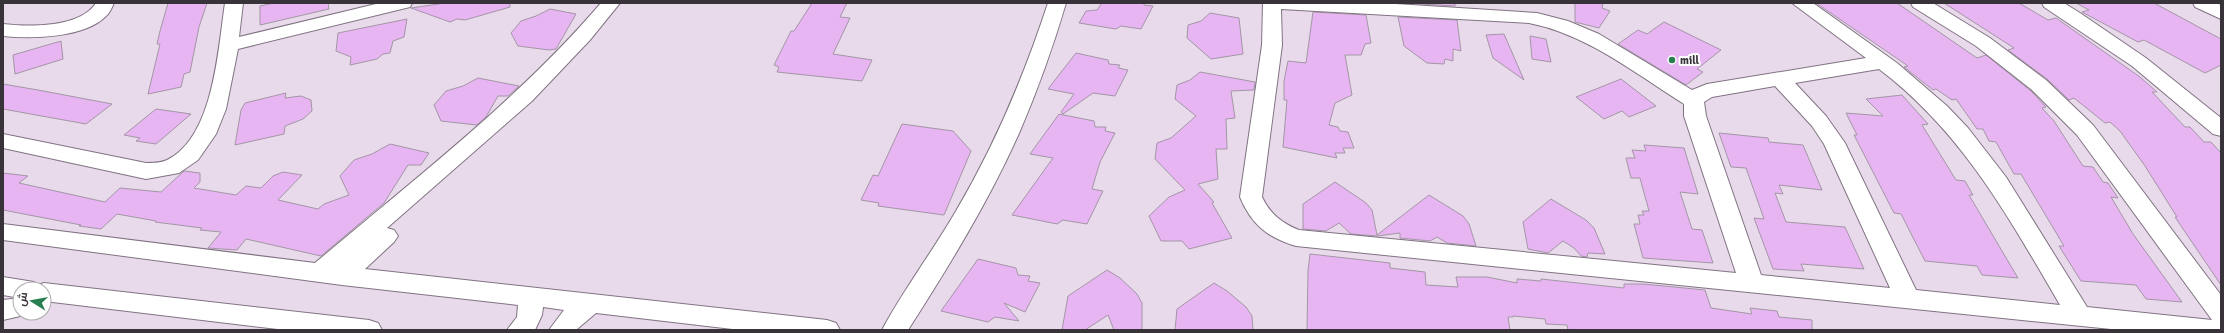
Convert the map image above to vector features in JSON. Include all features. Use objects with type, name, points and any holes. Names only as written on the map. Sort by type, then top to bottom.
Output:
[{"type":"street","points":[[3,30],[21,33],[48,30],[83,22],[95,17],[104,8],[105,3]]},
{"type":"street","points":[[3,141],[146,171],[159,171],[174,166],[188,157],[210,127],[217,108],[234,3]]},
{"type":"street","points":[[227,46],[403,3]]},
{"type":"street","points":[[373,238],[525,96],[583,36],[611,3]]},
{"type":"street","points":[[331,274],[540,99],[596,39],[626,3]]},
{"type":"street","points":[[895,330],[963,222],[1004,146],[1032,80],[1057,3]]},
{"type":"street","points":[[912,330],[958,256],[998,185],[1028,120],[1050,62],[1067,3]]},
{"type":"street","points":[[1272,3],[1272,45],[1252,197],[1257,212],[1269,224],[1286,234],[1307,240],[2218,330]]},
{"type":"street","points":[[1278,3],[1419,7],[1529,17],[1562,24],[1592,38],[1694,101]]},
{"type":"street","points":[[1801,3],[1913,86],[1940,111],[1988,167],[2079,316]]},
{"type":"street","points":[[1920,3],[1983,42],[2027,76],[2085,130],[2221,313]]},
{"type":"street","points":[[2051,3],[2136,58],[2177,90],[2221,129]]},
{"type":"street","points":[[2202,3],[2221,13]]},
{"type":"street","points":[[1752,284],[1695,116],[1694,101],[1699,95],[1707,91],[1781,80],[1882,62]]},
{"type":"street","points":[[1781,80],[1806,105],[1834,144],[1908,300]]},
{"type":"street","points":[[3,232],[331,274],[827,330]]},
{"type":"street","points":[[52,293],[369,330]]},
{"type":"street","points":[[52,301],[78,296]]},
{"type":"street","points":[[520,330],[528,318],[531,310],[528,297]]},
{"type":"street","points":[[562,330],[571,318],[591,304]]},
{"type":"building","points":[[168,3],[207,3],[199,27],[190,72],[184,74],[181,87],[148,94],[160,44],[157,44]]},
{"type":"building","points":[[274,3],[328,3],[329,9],[260,25],[260,6]]},
{"type":"building","points":[[445,3],[510,3],[510,7],[465,20],[457,19],[450,22],[411,8]]},
{"type":"building","points":[[812,3],[847,3],[840,17],[850,18],[833,54],[872,60],[862,81],[777,72],[779,67],[774,65],[791,31],[794,31]]},
{"type":"building","points":[[1102,3],[1144,3],[1144,5],[1153,6],[1141,29],[1121,26],[1116,29],[1079,23],[1086,11],[1097,10]]},
{"type":"building","points":[[1404,3],[1455,3],[1455,6]]},
{"type":"building","points":[[1575,3],[1603,3],[1602,8],[1610,11],[1599,28],[1575,22]]},
{"type":"building","points":[[1816,3],[1897,3],[1977,58],[1986,55],[2031,91],[2046,107],[2042,108],[2054,121],[2083,166],[2093,167],[2103,182],[2108,183],[2118,198],[2111,197],[2133,234],[2182,302],[2146,299],[2136,285],[2081,281],[2059,246],[2064,246],[2021,174],[2014,174],[1996,142],[1989,141],[1983,129],[1977,129],[1956,99],[1952,100],[1936,89],[1933,90],[1904,67],[1908,66]]},
{"type":"building","points":[[1944,3],[2019,3],[2048,20],[2056,18],[2140,77],[2157,92],[2152,92],[2185,127],[2190,127],[2204,142],[2211,142],[2221,153],[2221,285],[2175,217],[2177,217],[2145,166],[2120,131],[2110,122],[2105,123],[2074,98],[2069,100],[2047,79],[2008,50],[2014,48]]},
{"type":"building","points":[[2076,3],[2154,3],[2221,39],[2221,65],[2205,73],[2144,40],[2138,42],[2082,12],[2089,10]]},
{"type":"building","points":[[550,9],[576,14],[556,49],[549,50],[518,46],[511,33],[521,21]]},
{"type":"building","points":[[1313,12],[1366,15],[1371,43],[1365,44],[1361,55],[1345,55],[1352,95],[1335,103],[1329,125],[1338,127],[1340,131],[1348,132],[1354,148],[1343,148],[1345,153],[1335,153],[1337,158],[1283,147],[1287,100],[1284,100],[1284,81],[1288,61],[1306,63]]},
{"type":"building","points":[[1210,13],[1239,18],[1243,54],[1211,59],[1187,38],[1188,25],[1201,21]]},
{"type":"building","points":[[1398,17],[1457,20],[1461,51],[1453,49],[1453,61],[1445,59],[1444,64],[1427,63],[1404,46]]},
{"type":"building","points":[[407,19],[404,37],[393,41],[390,53],[383,54],[377,59],[350,65],[351,57],[336,51],[338,33]]},
{"type":"building","name":"mill","points":[[1664,22],[1721,50],[1697,69],[1703,72],[1686,85],[1618,44],[1638,30],[1647,34]]},
{"type":"building","points":[[1504,34],[1524,80],[1493,58],[1486,35]]},
{"type":"building","points":[[1530,36],[1546,39],[1551,62],[1532,59]]},
{"type":"building","points":[[61,41],[63,59],[15,74],[13,55]]},
{"type":"building","points":[[1076,53],[1108,60],[1109,64],[1120,65],[1118,68],[1128,70],[1115,96],[1093,93],[1063,114],[1061,112],[1074,94],[1048,89]]},
{"type":"building","points":[[1200,72],[1255,82],[1254,90],[1231,91],[1235,118],[1226,119],[1227,149],[1216,149],[1218,179],[1198,184],[1214,202],[1212,203],[1232,238],[1189,249],[1182,241],[1161,241],[1149,216],[1169,197],[1185,190],[1155,159],[1157,143],[1171,138],[1196,116],[1175,99],[1177,85],[1190,80]]},
{"type":"building","points":[[478,78],[519,86],[508,96],[498,96],[486,117],[477,125],[441,121],[434,105],[446,91],[463,86]]},
{"type":"building","points":[[1621,79],[1656,106],[1629,117],[1622,111],[1604,119],[1576,97]]},
{"type":"building","points":[[3,84],[112,104],[86,124],[3,109]]},
{"type":"building","points":[[286,93],[285,98],[301,96],[311,100],[312,111],[303,119],[285,126],[284,134],[235,145],[241,110],[245,103]]},
{"type":"building","points":[[1902,95],[1928,124],[1922,125],[1956,180],[1965,181],[1973,195],[1969,195],[2018,278],[1982,275],[1977,266],[1925,261],[1901,214],[1894,213],[1854,135],[1857,135],[1846,113],[1883,116],[1866,99]]},
{"type":"building","points":[[156,109],[191,114],[156,144],[136,141],[140,138],[124,135]]},
{"type":"building","points":[[1059,114],[1094,121],[1095,127],[1106,127],[1105,131],[1115,133],[1100,162],[1092,189],[1103,191],[1087,224],[1063,220],[1057,224],[1012,215],[1053,158],[1030,154]]},
{"type":"building","points":[[902,124],[953,131],[971,151],[944,215],[878,206],[879,203],[861,200],[873,175],[878,176]]},
{"type":"building","points":[[1719,133],[1768,138],[1769,142],[1803,145],[1822,190],[1779,185],[1783,194],[1775,193],[1786,222],[1845,227],[1864,269],[1801,264],[1804,271],[1773,269],[1754,218],[1764,219],[1746,168],[1731,167]]},
{"type":"building","points":[[390,144],[429,153],[421,165],[408,165],[384,203],[321,256],[246,239],[237,250],[208,248],[221,232],[200,230],[202,228],[155,222],[156,221],[117,214],[101,229],[79,226],[81,225],[3,210],[3,173],[28,176],[19,183],[105,202],[120,188],[161,192],[184,171],[200,173],[200,182],[194,188],[236,195],[246,186],[261,188],[273,176],[283,172],[302,175],[278,200],[318,209],[324,204],[349,195],[340,176],[354,160],[372,154]]},
{"type":"building","points":[[1644,145],[1684,148],[1698,194],[1680,192],[1692,229],[1702,230],[1713,263],[1643,258],[1634,224],[1640,224],[1638,215],[1644,215],[1642,211],[1649,211],[1640,178],[1631,178],[1626,158],[1635,158],[1632,150],[1646,151]]},
{"type":"building","points":[[1335,182],[1366,203],[1372,210],[1377,235],[1429,195],[1463,216],[1469,224],[1476,246],[1447,243],[1437,237],[1430,241],[1400,238],[1400,233],[1377,236],[1351,234],[1339,223],[1326,231],[1303,229],[1303,204]]},
{"type":"building","points":[[1551,199],[1586,220],[1594,228],[1605,254],[1588,253],[1587,257],[1581,256],[1574,248],[1563,241],[1548,253],[1528,249],[1523,222]]},
{"type":"building","points":[[1310,254],[1390,263],[1390,268],[1425,272],[1426,285],[1458,287],[1456,277],[1487,277],[1517,283],[1517,279],[1541,281],[1541,279],[1624,288],[1624,284],[1643,284],[1705,290],[1711,308],[1752,314],[1750,308],[1777,311],[1779,317],[1812,320],[1812,330],[1568,330],[1567,325],[1546,324],[1545,319],[1513,316],[1508,317],[1510,330],[1307,330],[1308,271]]},
{"type":"building","points":[[978,259],[1016,268],[1018,275],[1030,276],[1028,281],[1040,283],[1025,312],[1004,303],[1019,321],[995,317],[988,322],[941,311]]},
{"type":"building","points":[[1107,270],[1120,278],[1137,294],[1142,303],[1142,330],[1114,330],[1108,315],[1085,330],[1062,330],[1068,296]]},
{"type":"building","points":[[1214,283],[1227,291],[1246,307],[1252,316],[1253,330],[1175,330],[1177,309]]},
{"type":"place","name":"mill","points":[[1672,60]]}]
